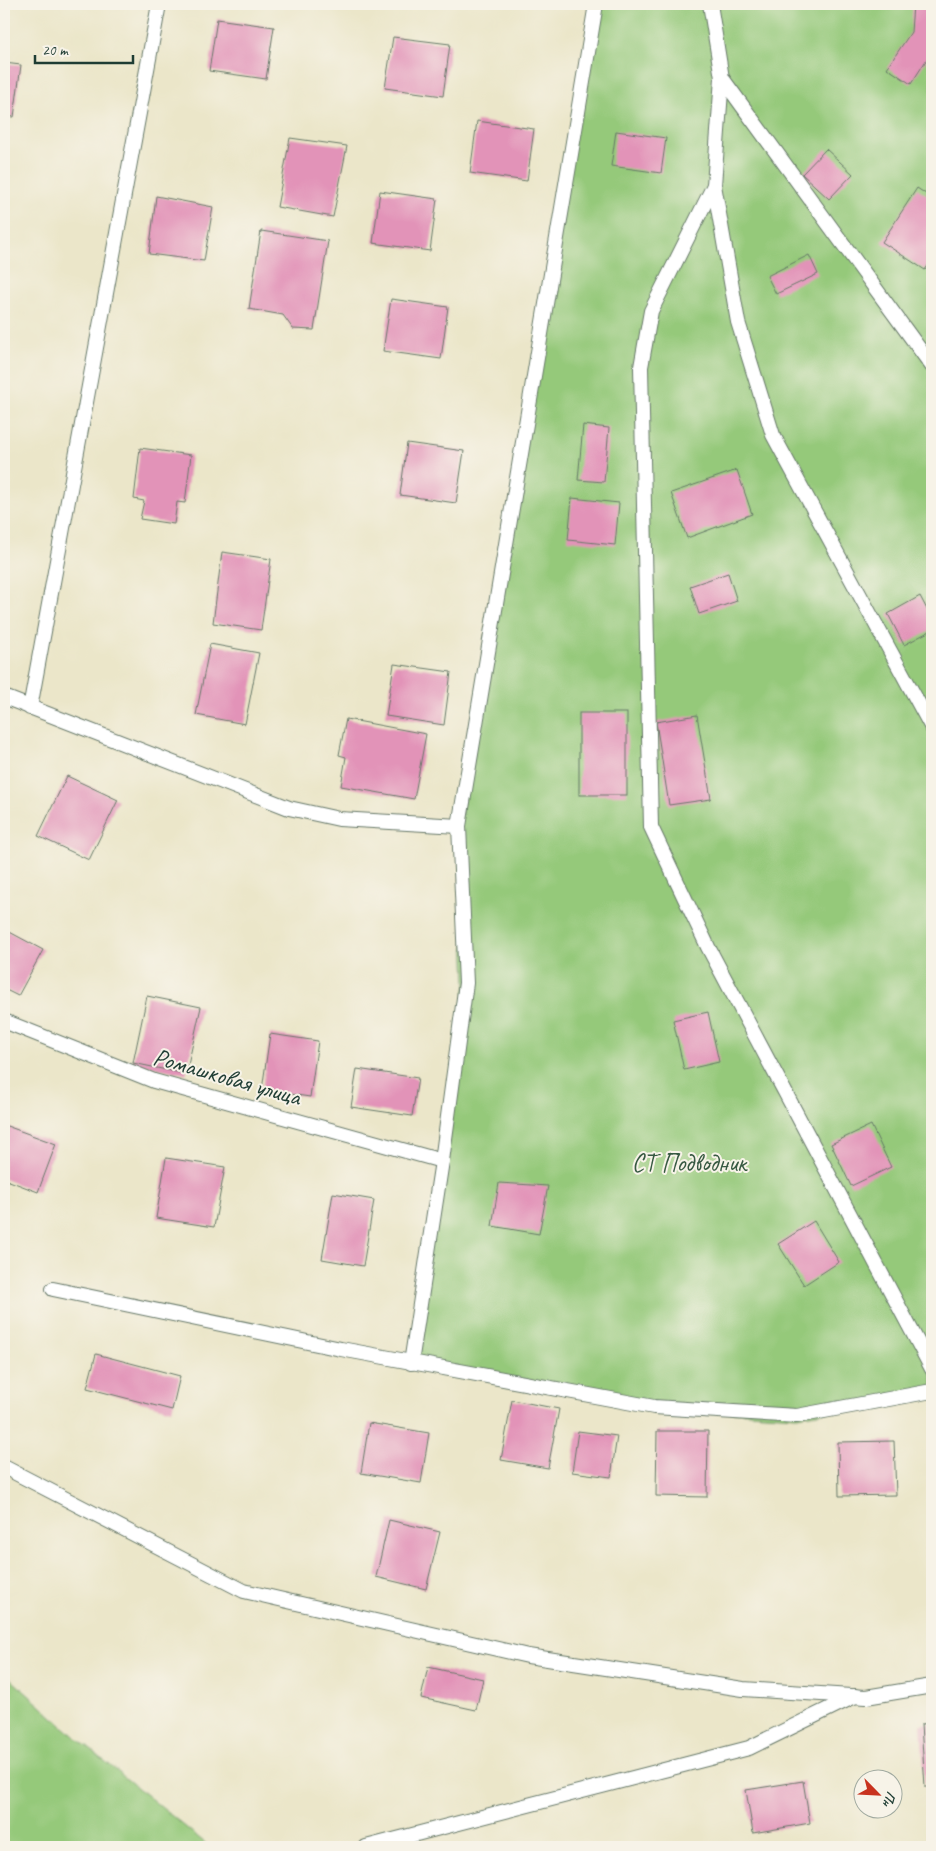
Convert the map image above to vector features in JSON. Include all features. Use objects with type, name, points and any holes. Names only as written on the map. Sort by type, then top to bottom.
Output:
[{"type":"lane","points":[[30,708],[159,4]]},
{"type":"lane","points":[[411,1362],[442,1161],[466,983],[459,826],[596,4]]},
{"type":"lane","points":[[710,4],[722,78],[714,185],[738,322],[773,435],[932,728]]},
{"type":"lane","points":[[722,78],[932,366]]},
{"type":"lane","points":[[714,185],[651,311],[641,367],[651,827],[708,947],[932,1369]]},
{"type":"lane","points":[[4,697],[289,808],[339,819],[459,826]]},
{"type":"lane","name":"Ромашковая улица","points":[[4,1021],[154,1081],[442,1161]]},
{"type":"lane","points":[[53,1289],[411,1362],[654,1407],[797,1416],[932,1391]]},
{"type":"lane","points":[[4,1467],[244,1591],[528,1656],[743,1689],[866,1696],[932,1686]]},
{"type":"lane","points":[[366,1847],[749,1748],[856,1696]]},
{"type":"green space","name":"СТ Подводник","points":[[596,4],[932,4],[932,1395],[797,1416],[654,1407],[411,1363],[466,983],[459,826]]},
{"type":"green space","points":[[4,1673],[74,1736],[210,1847],[4,1847]]},
{"type":"building","points":[[913,4],[932,4],[932,51],[911,84],[887,68],[911,32]]},
{"type":"building","points":[[217,19],[274,27],[266,79],[209,71]]},
{"type":"building","points":[[393,37],[450,44],[443,96],[385,88]]},
{"type":"building","points":[[4,63],[21,65],[14,117],[4,116]]},
{"type":"building","points":[[477,121],[534,129],[527,181],[470,173]]},
{"type":"building","points":[[616,131],[666,138],[661,173],[611,166]]},
{"type":"building","points":[[290,138],[347,146],[333,217],[277,207]]},
{"type":"building","points":[[826,149],[853,174],[829,199],[802,174]]},
{"type":"building","points":[[917,188],[932,198],[932,260],[925,270],[882,242]]},
{"type":"building","points":[[380,191],[437,199],[430,251],[373,243]]},
{"type":"building","points":[[156,196],[213,207],[204,261],[149,254]]},
{"type":"building","points":[[261,231],[328,241],[314,330],[293,329],[283,315],[249,309]]},
{"type":"building","points":[[809,255],[818,274],[776,294],[767,276]]},
{"type":"building","points":[[391,299],[448,307],[441,359],[383,351]]},
{"type":"building","points":[[583,425],[609,428],[604,482],[578,480]]},
{"type":"building","points":[[407,443],[464,451],[456,503],[400,495]]},
{"type":"building","points":[[140,448],[191,455],[185,503],[177,502],[174,524],[140,519],[144,501],[134,499]]},
{"type":"building","points":[[737,470],[752,514],[687,538],[671,493]]},
{"type":"building","points":[[572,498],[619,503],[615,545],[568,540]]},
{"type":"building","points":[[222,552],[271,559],[261,630],[213,623]]},
{"type":"building","points":[[728,573],[737,601],[699,614],[690,586]]},
{"type":"building","points":[[920,596],[932,619],[932,630],[904,645],[888,614]]},
{"type":"building","points":[[210,644],[259,653],[245,724],[196,715]]},
{"type":"building","points":[[394,664],[451,672],[444,725],[386,716]]},
{"type":"building","points":[[579,713],[627,713],[627,795],[579,795]]},
{"type":"building","points":[[697,715],[711,799],[669,805],[656,722]]},
{"type":"building","points":[[346,719],[426,734],[414,799],[341,786],[346,757],[339,755]]},
{"type":"building","points":[[67,776],[118,800],[89,860],[38,836]]},
{"type":"building","points":[[4,929],[43,950],[18,996],[4,989]]},
{"type":"building","points":[[147,996],[201,1007],[186,1074],[133,1063]]},
{"type":"building","points":[[708,1012],[719,1062],[684,1070],[673,1020]]},
{"type":"building","points":[[270,1034],[318,1041],[310,1097],[262,1090]]},
{"type":"building","points":[[357,1069],[418,1078],[412,1116],[351,1107]]},
{"type":"building","points":[[4,1125],[56,1144],[38,1192],[4,1179]]},
{"type":"building","points":[[871,1125],[891,1167],[851,1186],[831,1144]]},
{"type":"building","points":[[166,1158],[225,1167],[214,1227],[156,1218]]},
{"type":"building","points":[[499,1183],[548,1186],[539,1234],[492,1226]]},
{"type":"building","points":[[333,1193],[374,1200],[363,1266],[322,1259]]},
{"type":"building","points":[[814,1221],[839,1262],[804,1285],[778,1244]]},
{"type":"building","points":[[96,1354],[180,1376],[172,1410],[87,1388]]},
{"type":"building","points":[[512,1400],[559,1409],[548,1468],[501,1460]]},
{"type":"building","points":[[369,1423],[429,1433],[421,1483],[361,1473]]},
{"type":"building","points":[[578,1431],[617,1436],[611,1477],[572,1472]]},
{"type":"building","points":[[657,1431],[708,1431],[707,1497],[656,1496]]},
{"type":"building","points":[[894,1441],[896,1495],[839,1496],[838,1442]]},
{"type":"building","points":[[389,1520],[440,1532],[426,1589],[376,1577]]},
{"type":"building","points":[[428,1667],[483,1679],[476,1710],[421,1698]]},
{"type":"building","points":[[932,1723],[932,1787],[925,1787],[921,1724]]},
{"type":"building","points":[[803,1781],[810,1823],[753,1833],[746,1790]]}]
